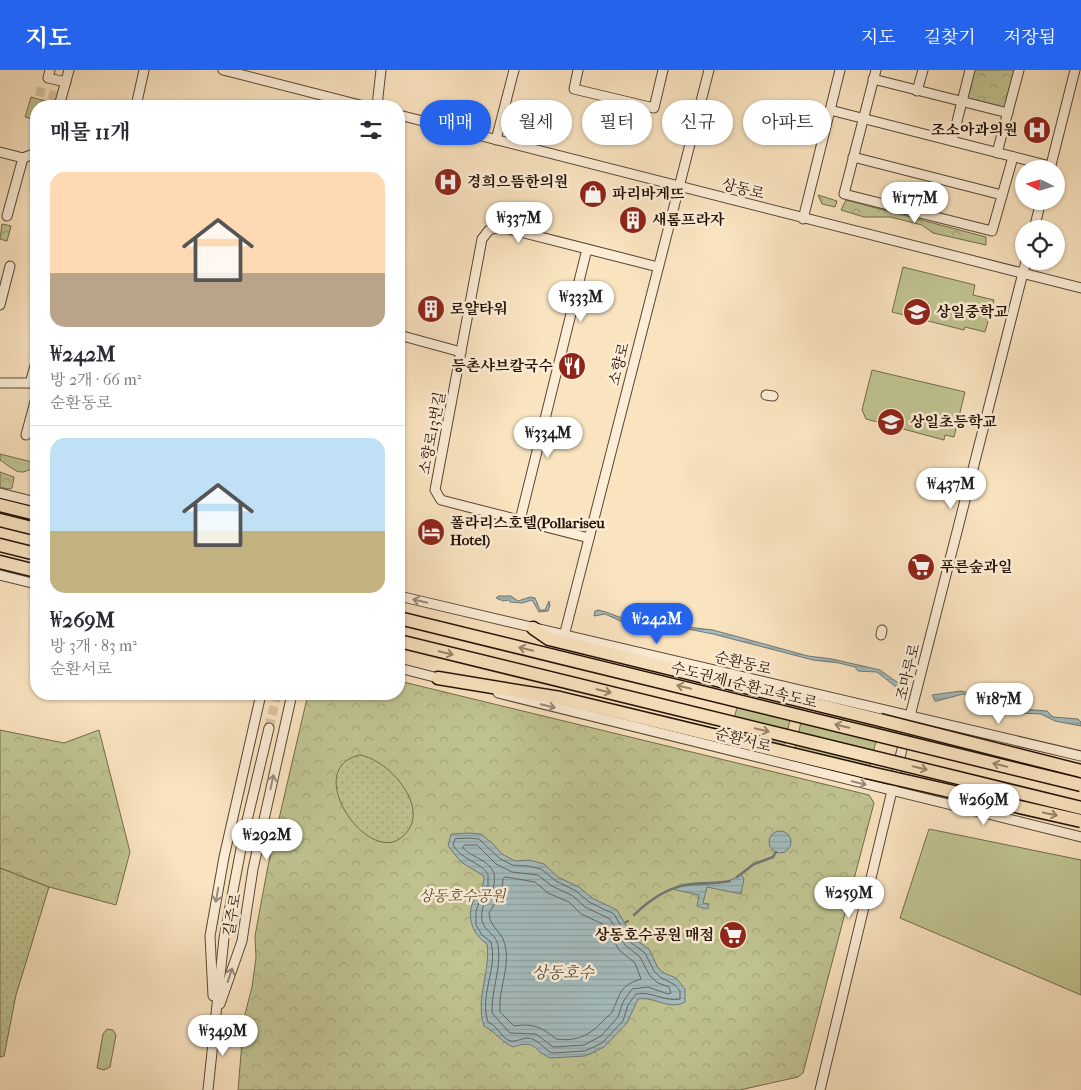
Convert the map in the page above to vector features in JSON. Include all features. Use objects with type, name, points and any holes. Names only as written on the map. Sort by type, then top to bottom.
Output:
[{"type":"highway","points":[[0,505],[30,512]]},
{"type":"highway","points":[[0,520],[30,528]]},
{"type":"highway","points":[[0,545],[30,552]]},
{"type":"highway","points":[[0,562],[30,570]]},
{"type":"highway","name":"수도권제1순환고속도로","points":[[405,619],[1081,784]]},
{"type":"highway","points":[[533,628],[549,639],[1081,771]]},
{"type":"highway","points":[[405,642],[1081,808]]},
{"type":"highway","points":[[438,678],[560,698],[926,787],[1081,821]]},
{"type":"street","points":[[50,70],[48,78],[66,82]]},
{"type":"street","points":[[59,100],[69,70]]},
{"type":"street","points":[[137,100],[144,70]]},
{"type":"street","points":[[223,70],[340,100]]},
{"type":"street","points":[[378,100],[381,70]]},
{"type":"street","points":[[496,140],[514,70]]},
{"type":"street","points":[[578,70],[574,89],[654,108],[663,70]]},
{"type":"street","name":"소향로","points":[[564,636],[709,70]]},
{"type":"street","points":[[831,106],[840,70]]},
{"type":"street","points":[[918,91],[923,70]]},
{"type":"street","points":[[952,141],[970,70]]},
{"type":"street","points":[[997,152],[1019,70]]},
{"type":"street","points":[[1052,160],[1075,70]]},
{"type":"street","points":[[1008,113],[918,91],[874,75],[844,194],[992,231],[1013,156]]},
{"type":"street","points":[[831,110],[1026,160]]},
{"type":"street","name":"상동로","points":[[405,117],[1081,288]]},
{"type":"street","points":[[803,219],[821,145]]},
{"type":"street","points":[[0,152],[22,158],[30,155]]},
{"type":"street","points":[[853,157],[1002,195]]},
{"type":"street","points":[[8,216],[22,158]]},
{"type":"street","name":"소향로13번길","points":[[589,538],[441,500],[435,490],[482,239],[489,230],[501,226],[658,267]]},
{"type":"street","points":[[520,520],[587,249]]},
{"type":"street","points":[[0,305],[10,266]]},
{"type":"street","name":"조마루로","points":[[820,1090],[910,716],[1024,270]]},
{"type":"street","points":[[405,337],[461,352]]},
{"type":"street","points":[[0,383],[30,383]]},
{"type":"street","points":[[26,435],[30,420]]},
{"type":"street","points":[[0,493],[30,500]]},
{"type":"street","points":[[0,575],[30,582]]},
{"type":"street","name":"순환동로","points":[[405,597],[1081,756]]},
{"type":"street","name":"순환서로","points":[[405,670],[1081,837]]},
{"type":"street","name":"길주로","points":[[215,1021],[210,936],[224,857],[259,700]]},
{"type":"street","name":"길주로","points":[[215,1021],[242,941],[254,868],[290,700]]},
{"type":"street","points":[[289,706],[292,700]]},
{"type":"street","name":"길주로","points":[[208,1090],[228,919],[244,833],[269,728]]},
{"type":"green space","points":[[973,70],[1016,70],[1006,111],[965,101]]},
{"type":"green space","points":[[31,97],[42,100],[30,100]]},
{"type":"green space","points":[[30,100],[30,118],[25,117]]},
{"type":"green space","points":[[818,195],[837,201],[835,207],[822,204]]},
{"type":"green space","points":[[846,200],[986,237],[986,245],[933,233],[922,225],[890,217],[864,217],[841,210]]},
{"type":"green space","points":[[2,224],[11,226],[7,241],[0,239]]},
{"type":"green space","points":[[903,267],[975,285],[973,295],[994,300],[985,332],[965,327],[964,330],[892,312]]},
{"type":"green space","points":[[872,370],[965,392],[954,437],[945,435],[944,440],[866,419],[862,410]]},
{"type":"green space","points":[[0,454],[30,462],[30,469],[20,472],[0,460]]},
{"type":"green space","points":[[0,472],[14,477],[12,488],[0,487]]},
{"type":"green space","name":"상동호수공원","points":[[405,682],[869,795],[874,803],[803,1073],[798,1077],[740,1090],[238,1090],[244,1018],[252,987],[256,958],[255,936],[268,866],[307,700],[405,700]]},
{"type":"green space","points":[[737,707],[790,720],[784,745],[731,732]]},
{"type":"green space","points":[[801,722],[876,741],[870,766],[795,748]]},
{"type":"green space","points":[[0,730],[64,743],[99,730],[130,852],[116,905],[49,887],[0,868]]},
{"type":"green space","points":[[360,755],[384,766],[395,776],[411,801],[413,814],[411,826],[402,837],[388,843],[373,839],[358,828],[346,812],[338,795],[336,778],[343,763]]},
{"type":"green space","points":[[929,829],[1081,860],[1081,995],[900,918]]},
{"type":"green space","points":[[0,868],[49,887],[16,995],[4,1056],[0,1057]]},
{"type":"green space","points":[[107,1029],[113,1030],[116,1035],[110,1067],[104,1070],[97,1068],[103,1034]]},
{"type":"water","points":[[498,596],[511,596],[518,601],[530,597],[535,598],[540,610],[545,610],[549,601],[550,605],[548,611],[539,612],[532,600],[522,603],[510,602],[509,600],[503,601],[496,598]]},
{"type":"water","points":[[598,610],[628,620],[656,624],[666,629],[679,626],[713,630],[808,656],[832,659],[880,670],[901,685],[900,690],[877,672],[858,671],[855,667],[839,663],[813,660],[683,628],[668,634],[648,626],[627,624],[605,614],[594,616],[595,611]]},
{"type":"water","points":[[961,691],[1023,709],[1047,711],[1053,717],[1078,719],[1081,722],[1081,726],[1055,721],[1041,714],[1021,713],[1014,709],[994,706],[963,694],[937,701],[935,701],[932,695]]},
{"type":"water","points":[[780,831],[788,834],[791,842],[788,850],[780,853],[772,850],[769,842],[772,834]]},
{"type":"water","name":"상동호수","points":[[451,834],[481,834],[502,854],[515,861],[529,860],[544,864],[558,877],[579,887],[592,898],[617,910],[634,939],[649,949],[658,968],[676,978],[685,989],[685,1002],[673,1005],[650,999],[638,999],[627,1023],[604,1047],[585,1056],[550,1058],[531,1045],[526,1044],[513,1047],[484,1026],[481,1005],[488,954],[487,944],[477,934],[471,923],[470,916],[473,903],[483,885],[484,876],[461,862],[448,846]]},
{"type":"water","points":[[741,874],[744,879],[741,894],[707,887],[703,903],[709,904],[707,909],[697,906],[699,895],[672,889],[690,885],[725,882]]},
{"type":"waterway","points":[[737,877],[754,864],[773,857],[776,852]]},
{"type":"waterway","points":[[634,915],[653,899],[683,885],[730,881]]},
{"type":"tunnel","points":[[36,91],[56,96]]},
{"type":"tunnel","points":[[269,728],[276,700]]},
{"type":"place","name":"조소아과의원","points":[[1037,130]]},
{"type":"place","name":"경희으뜸한의원","points":[[448,182]]},
{"type":"place","name":"파리바게뜨","points":[[593,194]]},
{"type":"place","name":"새롬프라자","points":[[633,220]]},
{"type":"place","name":"로얄타워","points":[[431,309]]},
{"type":"place","name":"상일중학교","points":[[917,312]]},
{"type":"place","name":"등촌샤브칼국수","points":[[572,366]]},
{"type":"place","name":"상일초등학교","points":[[891,422]]},
{"type":"place","name":"폴라리스호텔(Pollariseu Hotel)","points":[[431,532]]},
{"type":"place","name":"푸른숲과일","points":[[921,567]]},
{"type":"place","name":"상동호수공원 매점","points":[[733,935]]}]
